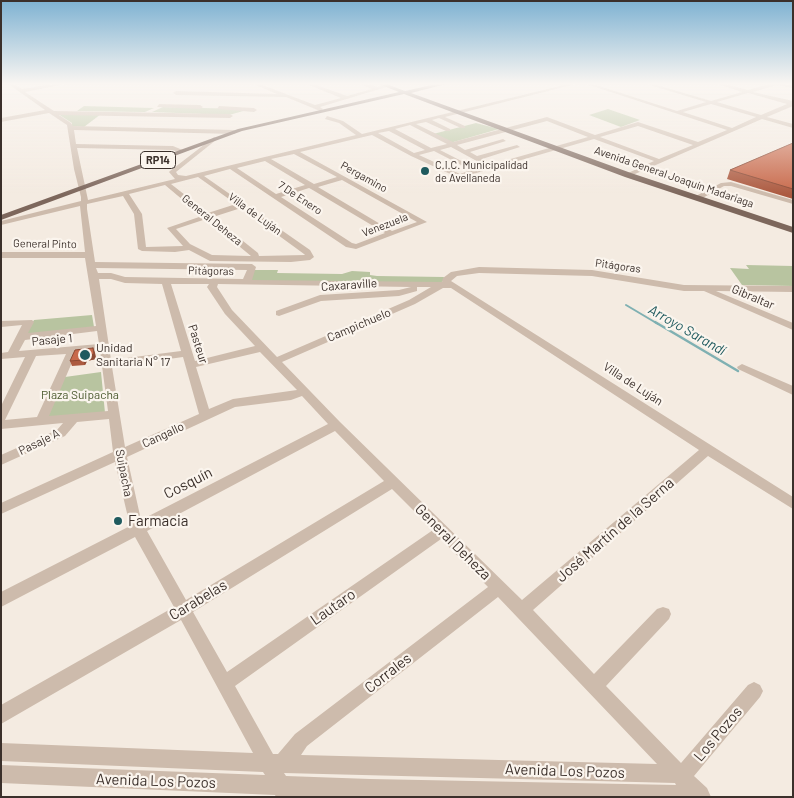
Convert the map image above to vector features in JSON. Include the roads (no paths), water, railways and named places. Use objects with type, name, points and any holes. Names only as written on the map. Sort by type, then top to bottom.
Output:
[{"type":"main road","name":"RP14","points":[[1,218],[182,151],[216,135],[284,120]]},
{"type":"main road","name":"Avenida General Joaquín Madariaga","points":[[482,120],[628,175],[793,230]]},
{"type":"main road","points":[[79,179],[92,182],[104,180]]},
{"type":"street","points":[[64,120],[71,128],[79,179],[83,188],[84,203]]},
{"type":"street","points":[[84,128],[94,120]]},
{"type":"street","points":[[185,178],[176,176],[172,172],[216,135],[227,120]]},
{"type":"street","points":[[335,120],[342,122],[361,136]]},
{"type":"street","points":[[1,223],[426,120]]},
{"type":"street","points":[[428,120],[448,130]]},
{"type":"street","points":[[451,120],[463,126]]},
{"type":"street","points":[[413,155],[544,120]]},
{"type":"street","points":[[552,120],[659,161]]},
{"type":"street","points":[[703,120],[733,130]]},
{"type":"street","points":[[628,175],[754,120]]},
{"type":"street","points":[[773,120],[793,126]]},
{"type":"street","points":[[412,124],[493,167]]},
{"type":"street","points":[[373,133],[457,176],[638,124],[698,144]]},
{"type":"street","points":[[71,128],[189,131],[216,135]]},
{"type":"street","points":[[390,129],[477,171]]},
{"type":"street","points":[[404,136],[425,130]]},
{"type":"street","points":[[183,137],[189,131]]},
{"type":"street","points":[[416,142],[437,136]]},
{"type":"street","points":[[464,152],[503,141]]},
{"type":"street","points":[[173,148],[178,142]]},
{"type":"street","points":[[73,146],[173,148],[182,151]]},
{"type":"street","points":[[477,158],[516,147]]},
{"type":"street","name":"Pergamino","points":[[295,152],[423,222]]},
{"type":"street","points":[[266,159],[392,234]]},
{"type":"street","name":"7 De Enero","points":[[231,167],[349,245],[356,247]]},
{"type":"street","name":"Villa de Luján","points":[[199,175],[308,253],[308,258],[254,258]]},
{"type":"street","points":[[276,196],[342,178]]},
{"type":"street","name":"General Deheza","points":[[166,183],[255,255],[254,258]]},
{"type":"street","points":[[696,198],[727,184],[793,202]]},
{"type":"street","points":[[125,193],[138,214],[142,249],[175,250],[189,248]]},
{"type":"street","name":"Suipacha","points":[[84,203],[83,209],[90,260],[94,276],[120,455],[136,528],[224,684],[275,763],[284,790]]},
{"type":"street","points":[[242,205],[171,228],[189,248],[206,257],[254,258]]},
{"type":"street","name":"Venezuela","points":[[356,247],[423,222]]},
{"type":"street","name":"General Pinto","points":[[1,255],[252,267],[246,283]]},
{"type":"street","name":"Pitágoras","points":[[444,285],[446,280],[454,274],[479,270],[586,273],[684,288],[793,290]]},
{"type":"street","name":"Pitágoras","points":[[94,276],[111,276],[125,280],[444,285],[459,288]]},
{"type":"street","name":"Pasteur","points":[[166,281],[205,415]]},
{"type":"street","name":"General Deheza","points":[[214,282],[212,287],[228,312],[262,348],[336,425],[522,610],[700,796]]},
{"type":"street","points":[[309,284],[316,300]]},
{"type":"street","name":"Campichuelo","points":[[276,362],[412,302],[444,285]]},
{"type":"street","name":"Caxaraville","points":[[279,313],[316,300],[399,293],[421,286]]},
{"type":"street","name":"Villa de Luján","points":[[459,288],[793,504]]},
{"type":"street","name":"Gibraltar","points":[[705,289],[793,327]]},
{"type":"street","points":[[1,324],[29,322],[21,337],[6,356]]},
{"type":"street","name":"Pasaje 1","points":[[21,337],[101,328]]},
{"type":"street","name":"Pasaje 1","points":[[6,356],[104,347]]},
{"type":"street","points":[[192,365],[262,348]]},
{"type":"street","points":[[41,422],[72,351]]},
{"type":"street","points":[[107,364],[187,353]]},
{"type":"street","points":[[1,418],[32,354]]},
{"type":"street","points":[[742,367],[793,391]]},
{"type":"street","name":"Cangallo","points":[[1,509],[238,401],[290,396],[304,392]]},
{"type":"street","points":[[1,425],[115,414]]},
{"type":"street","name":"Pasaje A","points":[[1,460],[61,433],[73,419]]},
{"type":"street","name":"Cosquín","points":[[1,600],[336,425]]},
{"type":"street","name":"José Martín de la Serna","points":[[522,610],[708,449]]},
{"type":"street","name":"Carabelas","points":[[1,715],[183,610],[393,482]]},
{"type":"street","name":"Lautaro","points":[[224,684],[442,531]]},
{"type":"street","name":"Corrales","points":[[275,763],[301,740],[498,588]]},
{"type":"street","points":[[594,685],[663,614]]},
{"type":"street","name":"Los Pozos","points":[[679,774],[689,769],[754,691]]},
{"type":"street","name":"Avenida Los Pozos","points":[[1,752],[275,763],[679,774]]},
{"type":"street","name":"Avenida Los Pozos","points":[[1,774],[248,785],[284,790],[368,793],[700,796]]},
{"type":"waterway","name":"Arroyo Sarandí","points":[[626,305],[658,324]]},
{"type":"waterway","name":"Arroyo Sarandí","points":[[655,322],[738,371]]},
{"type":"place","name":"C.I.C. Municipalidad de Avellaneda","points":[[425,171]]},
{"type":"place","name":"Unidad Sanitaria N° 17","points":[[85,355]]},
{"type":"place","name":"Farmacia","points":[[118,521]]},
{"type":"park label","name":"Plaza Suipacha","points":[[80,395]]}]
